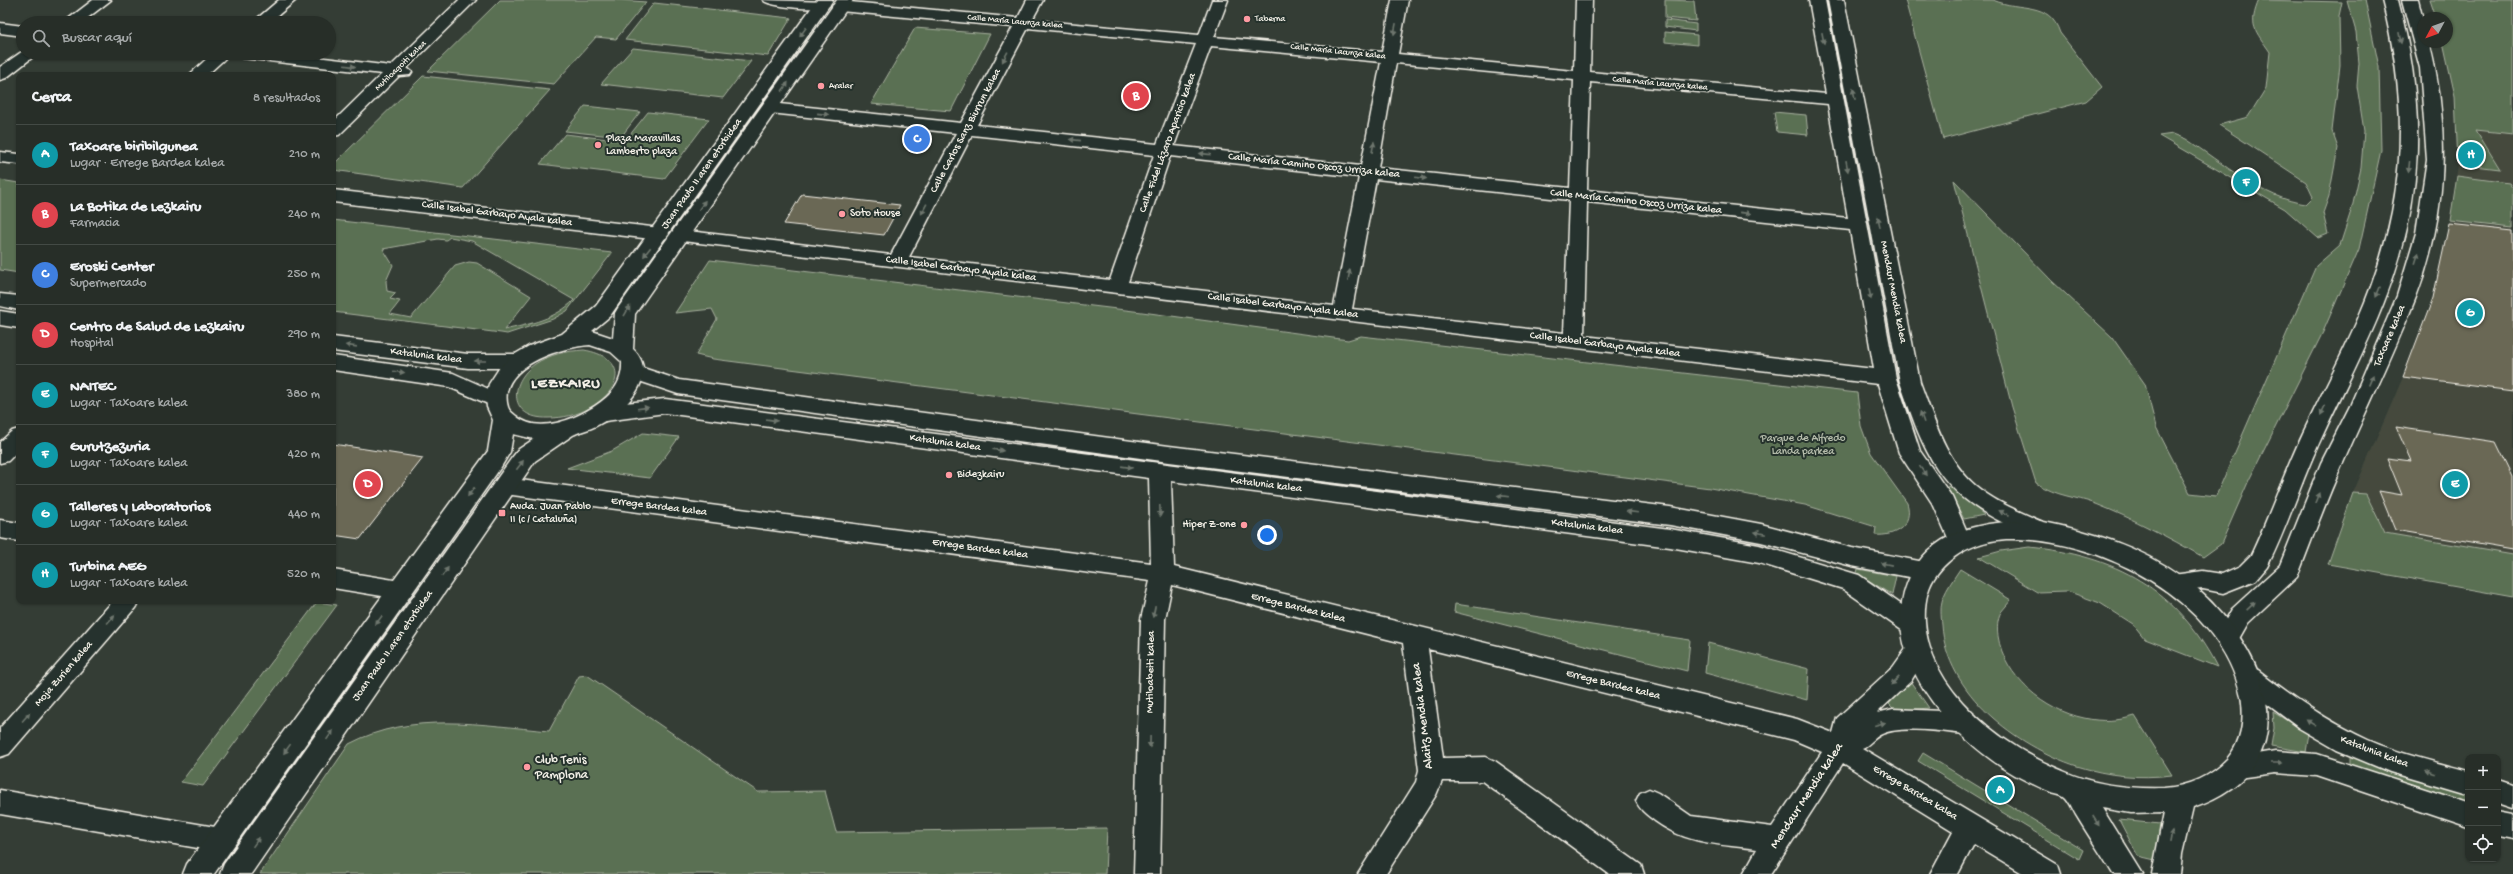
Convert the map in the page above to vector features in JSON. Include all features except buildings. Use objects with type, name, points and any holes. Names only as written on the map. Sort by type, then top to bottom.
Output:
[{"type":"main road","name":"Joan Paulo II.aren etorbidea","points":[[623,349],[625,313],[770,108],[833,3]]},
{"type":"main road","name":"Joan Paulo II.aren etorbidea","points":[[570,339],[603,311],[833,3]]},
{"type":"main road","points":[[197,874],[499,452],[500,410],[498,387],[506,373],[519,361],[552,344],[570,339],[591,338],[609,341],[623,349],[631,359],[634,372],[630,386],[620,400],[605,413],[586,423],[565,430],[541,432],[520,429],[500,410]]},
{"type":"main road","name":"Joan Paulo II.aren etorbidea","points":[[234,874],[504,486],[528,455],[565,430]]},
{"type":"main road","points":[[2039,530],[2084,539],[2130,557],[2173,583],[2203,608],[2228,637],[2249,677],[2257,710],[2253,741],[2238,767],[2223,781],[2204,791],[2181,798],[2156,801],[2130,800],[2075,789],[2035,772],[2004,753],[1966,723],[1945,699],[1929,674],[1918,650],[1911,624],[1914,594],[1924,571],[1939,554],[1960,541],[1996,531],[2039,530]]},
{"type":"main road","points":[[2075,789],[2129,874]]},
{"type":"main road","points":[[2166,874],[2168,854],[2181,798]]},
{"type":"street","points":[[81,16],[103,0]]},
{"type":"street","points":[[269,16],[288,0]]},
{"type":"street","name":"Mutiloagoiti kalea","points":[[336,128],[468,0]]},
{"type":"street","name":"Calle María Lacunza kalea","points":[[771,0],[833,3],[1024,23],[1206,39],[1582,77],[1835,100]]},
{"type":"street","name":"Calle Carlos Sanz Biurrun kalea","points":[[897,261],[1036,0]]},
{"type":"street","name":"Calle Fidel Lázaro Aparicio kalea","points":[[1117,287],[1164,149],[1220,0]]},
{"type":"street","points":[[1342,313],[1400,0]]},
{"type":"street","points":[[1574,342],[1584,0]]},
{"type":"street","name":"Mendaur Mendia kalea","points":[[1816,0],[1886,378],[1910,453],[1944,503],[1960,541]]},
{"type":"street","name":"Mendaur Mendia kalea","points":[[1836,0],[1910,382],[1928,434],[1956,479],[1967,490],[2002,511],[2039,530]]},
{"type":"street","points":[[2173,583],[2203,580],[2223,584],[2248,573],[2259,561],[2307,446],[2355,346],[2383,280],[2403,207],[2411,145],[2409,87],[2398,28],[2390,0]]},
{"type":"street","name":"Taxoare kalea","points":[[2228,637],[2240,616],[2289,570],[2332,462],[2360,406],[2407,296],[2425,234],[2436,158],[2428,68],[2410,0]]},
{"type":"street","points":[[0,28],[16,30]]},
{"type":"street","points":[[0,75],[20,60]]},
{"type":"street","points":[[201,72],[215,60]]},
{"type":"street","points":[[302,60],[414,73]]},
{"type":"street","name":"Calle María Camino Oscoz Urriza kalea","points":[[770,108],[1164,149],[1578,196],[1857,225]]},
{"type":"street","points":[[0,157],[16,159]]},
{"type":"street","name":"Calle Isabel Garbayo Ayala kalea","points":[[336,196],[660,234]]},
{"type":"street","name":"Calle Isabel Garbayo Ayala kalea","points":[[680,236],[1886,378]]},
{"type":"street","points":[[0,300],[16,303]]},
{"type":"street","points":[[0,318],[16,321]]},
{"type":"street","name":"Katalunia kalea","points":[[336,344],[468,361],[519,361]]},
{"type":"street","name":"Katalunia kalea","points":[[336,365],[453,380],[500,410]]},
{"type":"street","name":"Katalunia kalea","points":[[634,372],[678,387],[1170,454],[1670,516],[1761,533],[1852,557],[1924,571]]},
{"type":"street","name":"Katalunia kalea","points":[[605,413],[665,406],[1662,537],[1759,554],[1851,582],[1911,624]]},
{"type":"street","points":[[0,455],[16,440]]},
{"type":"street","name":"Mutiloabeiti kalea","points":[[1147,874],[1152,619],[1163,574],[1160,472]]},
{"type":"street","name":"Errege Bardea kalea","points":[[504,486],[1163,574],[1414,637],[1797,730],[1842,743],[1970,826],[2048,874]]},
{"type":"street","points":[[0,529],[16,532]]},
{"type":"street","points":[[336,579],[400,590]]},
{"type":"street","name":"Moja Zurien kalea","points":[[0,746],[124,604]]},
{"type":"street","name":"Alaitz Mendia kalea","points":[[1371,874],[1427,787],[1432,770],[1414,637]]},
{"type":"street","name":"Mendaur Mendia kalea","points":[[1756,874],[1842,743],[1846,726],[1902,674],[1918,650]]},
{"type":"street","name":"Katalunia kalea","points":[[2249,677],[2296,714],[2347,743],[2393,760],[2465,782]]},
{"type":"street","name":"Mendaur Mendia kalea","points":[[1842,743],[1861,737],[1873,725],[1893,720],[1930,720],[1966,723]]},
{"type":"street","points":[[2238,767],[2275,762],[2317,765],[2465,814]]},
{"type":"street","points":[[1432,770],[1486,769],[1631,874]]},
{"type":"street","points":[[2501,793],[2513,797]]},
{"type":"street","points":[[1648,801],[1680,824],[1691,828],[1778,840]]},
{"type":"street","points":[[0,802],[221,840]]},
{"type":"street","points":[[2501,825],[2513,827]]},
{"type":"street","points":[[1943,874],[1970,826]]},
{"type":"shaded area","points":[[2429,0],[2513,0],[2513,597],[2328,564],[2353,493],[2403,377],[2433,298],[2450,221],[2458,164],[2458,127],[2455,96],[2444,48],[2453,48],[2453,12],[2433,12]]},
{"type":"green space","points":[[500,0],[619,0],[646,2],[616,39],[596,37],[554,84],[428,71]]},
{"type":"green space","points":[[1665,0],[1694,1],[1696,21],[1665,18]]},
{"type":"green space","points":[[1905,0],[1993,0],[2003,4],[2041,11],[2049,16],[2055,23],[2060,33],[2102,87],[2086,101],[1943,139]]},
{"type":"green space","points":[[2259,0],[2342,2],[2339,16],[2340,65],[2332,131],[2338,148],[2329,196],[2323,213],[2328,234],[2318,238],[2285,209],[2159,136],[2173,134],[2186,139],[2243,178],[2274,195],[2290,201],[2306,204],[2313,197],[2306,182],[2219,125],[2248,117],[2266,88],[2270,52],[2255,28],[2254,16]]},
{"type":"green space","points":[[2347,0],[2365,0],[2379,67],[2381,150],[2359,249],[2323,332],[2249,480],[2221,544],[2203,557],[2164,535],[2124,516],[2088,501],[2059,494],[2036,483],[2012,407],[1954,180],[2052,281],[2112,337],[2145,384],[2156,427],[2190,493],[2216,496],[2316,266],[2340,245],[2352,208],[2361,168],[2364,131],[2357,86],[2359,63],[2356,32]]},
{"type":"green space","points":[[2429,0],[2513,0],[2513,134],[2476,130],[2500,169],[2458,164],[2455,96],[2444,48],[2453,48],[2453,12],[2433,12]]},
{"type":"green space","points":[[654,3],[791,18],[768,56],[625,40]]},
{"type":"green space","points":[[1665,20],[1696,24],[1696,31],[1665,27]]},
{"type":"green space","points":[[915,28],[990,34],[951,111],[871,104]]},
{"type":"green space","points":[[1665,32],[1697,35],[1697,45],[1665,42]]},
{"type":"green space","points":[[633,48],[751,61],[723,98],[601,84]]},
{"type":"green space","points":[[423,76],[550,90],[463,188],[336,170],[336,162]]},
{"type":"green space","points":[[585,106],[640,112],[621,137],[565,131]]},
{"type":"green space","points":[[648,112],[709,119],[664,179],[540,164],[565,134],[625,141]]},
{"type":"green space","points":[[1774,112],[1806,115],[1808,135],[1777,132]]},
{"type":"green space","points":[[2457,176],[2509,183],[2513,189],[2513,228],[2450,221]]},
{"type":"green space","points":[[0,180],[16,183],[16,273],[0,270]]},
{"type":"green space","points":[[336,220],[612,253],[567,311],[553,319],[507,334],[336,312]],"holes":[[[450,237],[472,241],[574,300],[559,312],[542,320],[504,330],[531,296],[477,263],[469,262],[455,266],[411,318],[390,314],[400,301],[390,299],[396,293],[387,291],[386,281],[393,265],[383,249],[438,239],[446,240]]]},
{"type":"green space","name":"Parque de Alfredo Landa parkea","points":[[710,260],[1142,312],[1348,340],[1361,336],[1857,393],[1861,426],[1871,453],[1907,503],[1908,518],[1896,532],[1875,535],[1876,527],[1805,505],[1710,488],[713,359],[696,355],[717,319],[712,309],[675,313]]},
{"type":"green space","points":[[584,350],[608,359],[614,366],[616,374],[615,382],[610,391],[591,407],[570,416],[548,418],[535,417],[526,413],[520,406],[517,398],[517,390],[520,381],[526,372],[535,364],[553,355]]},
{"type":"green space","points":[[643,433],[679,437],[650,478],[567,468],[612,451]]},
{"type":"green space","points":[[1950,486],[1984,515],[1964,519],[1947,487]]},
{"type":"green space","points":[[2353,493],[2366,494],[2385,533],[2513,555],[2513,597],[2328,564]]},
{"type":"green space","points":[[2029,547],[2060,551],[2089,558],[2116,568],[2140,581],[2163,597],[2183,616],[2201,640],[2217,667],[2145,639],[2133,624],[2100,603],[2067,591],[2037,592],[1979,557],[2001,551]]},
{"type":"green space","points":[[1858,569],[1896,576],[1892,595],[1857,573]]},
{"type":"green space","points":[[1960,569],[2011,600],[2001,612],[1997,630],[1998,636],[2008,665],[2029,689],[2055,708],[2084,718],[2110,720],[2135,716],[2172,775],[2148,777],[2124,776],[2077,766],[2054,757],[2031,745],[2009,731],[1988,714],[1970,694],[1956,673],[1946,650],[1942,625],[1941,604],[1946,591]]},
{"type":"green space","points":[[315,604],[337,605],[203,786],[181,782]]},
{"type":"green space","points":[[1455,604],[1690,640],[1687,671],[1454,612]]},
{"type":"green space","points":[[1708,643],[1809,669],[1807,700],[1705,673]]},
{"type":"green space","name":"Club Tenis Pamplona","points":[[587,675],[758,792],[825,791],[836,832],[1107,828],[1105,874],[260,874],[349,744],[373,734],[397,727],[422,724],[472,724],[549,731],[579,676]]},
{"type":"green space","points":[[1910,681],[1929,708],[1896,711],[1889,704]]},
{"type":"green space","points":[[2273,712],[2309,734],[2306,752],[2271,746],[2274,728]]},
{"type":"green space","points":[[1923,753],[2083,850],[2079,859],[1918,761]]},
{"type":"green space","points":[[2350,755],[2465,793],[2465,804],[2350,765]]},
{"type":"green space","points":[[2119,820],[2160,824],[2155,860],[2138,856]]},
{"type":"place","name":"Taberna","points":[[1247,19]]},
{"type":"place","name":"Aralar","points":[[821,86]]},
{"type":"place","name":"La Botika de Lezkairu","points":[[1136,96]]},
{"type":"place","name":"Eroski Center","points":[[917,139]]},
{"type":"place","name":"Plaza Maravillas Lamberto plaza","points":[[598,145]]},
{"type":"place","name":"Turbina AEG","points":[[2471,155]]},
{"type":"place","name":"Gurutzezuria","points":[[2246,182]]},
{"type":"place","name":"Soto House","points":[[842,214]]},
{"type":"place","name":"Talleres y Laboratorios","points":[[2470,313]]},
{"type":"place","name":"Bidezkairu","points":[[949,475]]},
{"type":"place","name":"Centro de Salud de Lezkairu","points":[[368,484]]},
{"type":"place","name":"NAITEC","points":[[2455,484]]},
{"type":"place","name":"Avda. Juan Pablo II (c / Cataluña)","points":[[502,513]]},
{"type":"place","name":"Hiper Z-one","points":[[1244,525]]},
{"type":"place","name":"Club Tenis Pamplona","points":[[527,767]]},
{"type":"place","name":"Taxoare biribilgunea","points":[[2000,790]]},
{"type":"district","name":"LEZKAIRU","points":[[566,384]]}]
